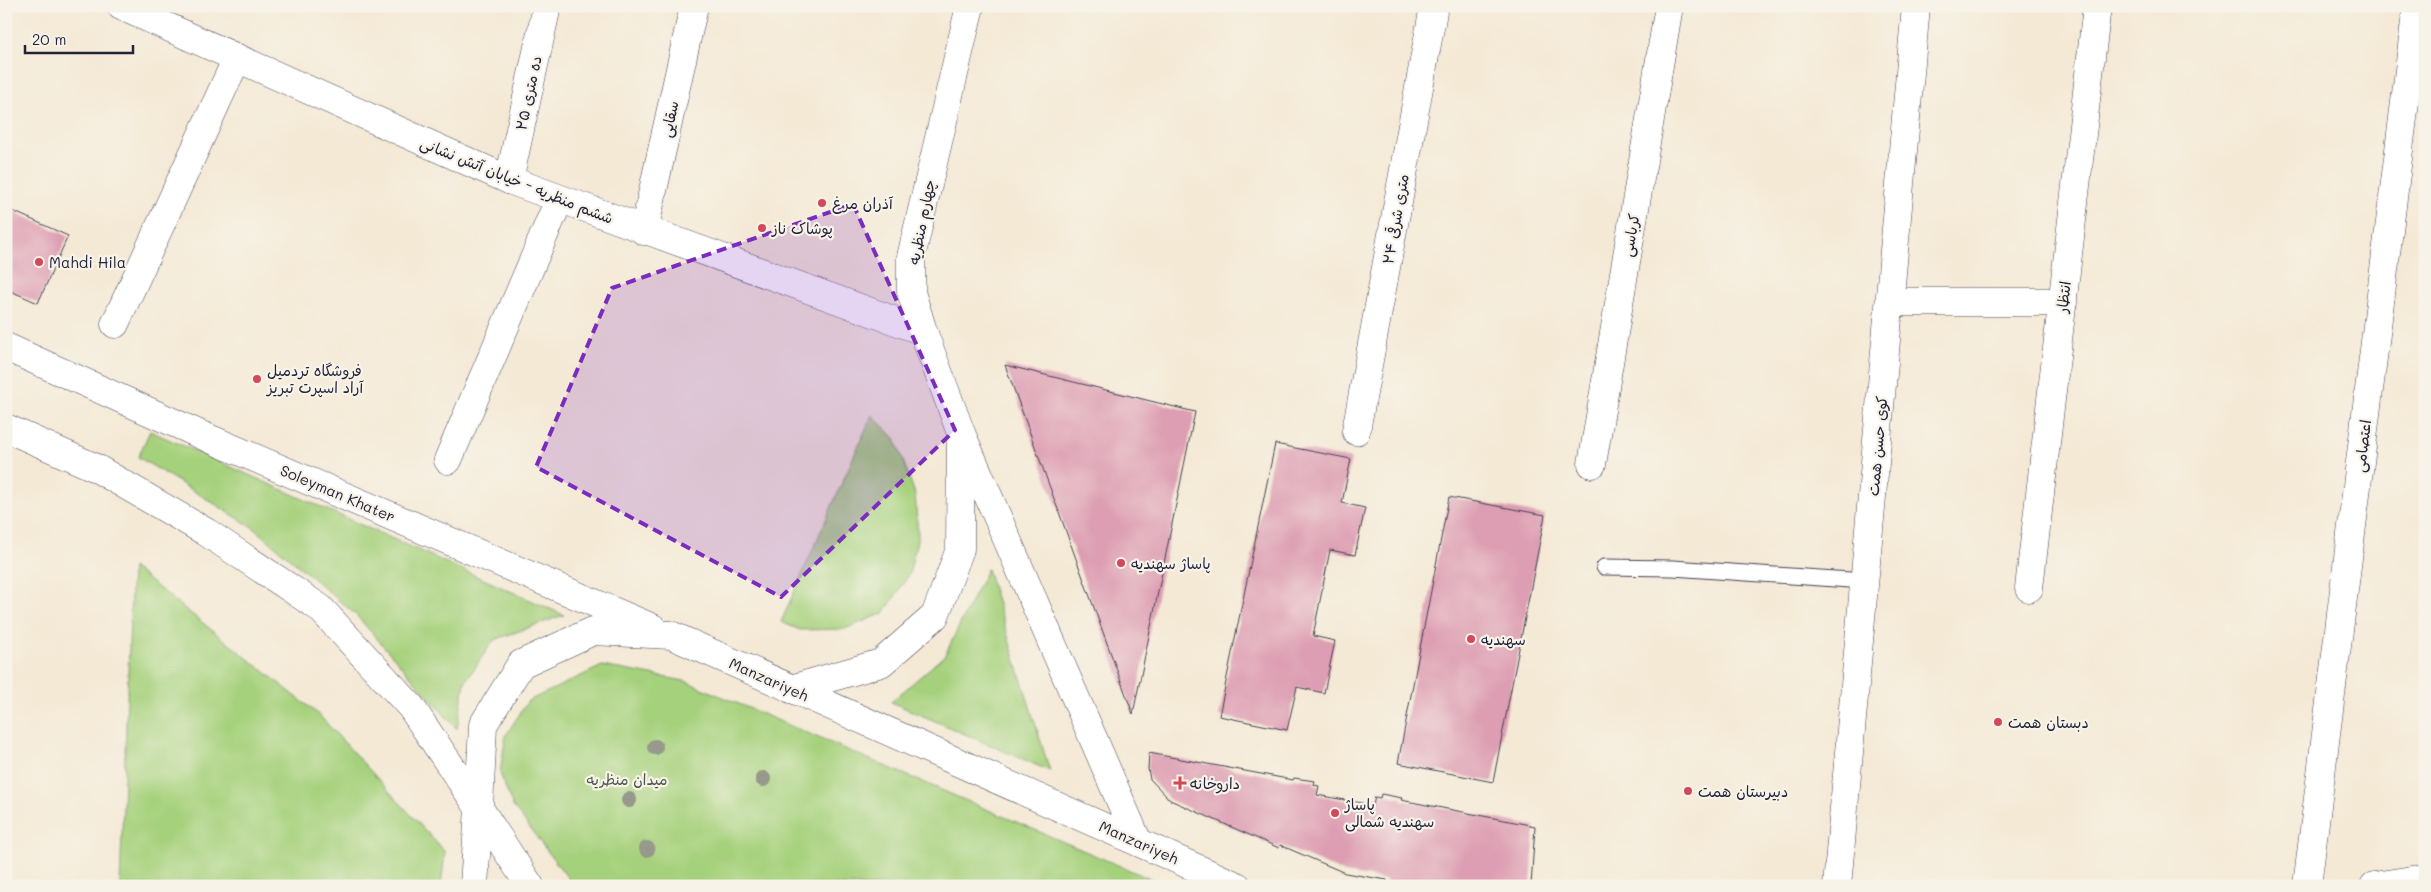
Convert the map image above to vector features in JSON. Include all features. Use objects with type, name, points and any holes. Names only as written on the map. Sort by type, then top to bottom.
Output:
[{"type":"main road","name":"ششم منظریه - خیابان آتش نشانی","points":[[121,6],[509,180],[559,200],[923,331]]},
{"type":"main road","name":"ده متری ۲۵","points":[[509,180],[547,6]]},
{"type":"main road","name":"سقایی","points":[[644,231],[694,6]]},
{"type":"main road","name":"چهارم منظریه","points":[[970,6],[911,256],[911,292],[923,331],[961,433],[1138,842]]},
{"type":"main road","name":"۲۴ متری شرقی","points":[[1356,431],[1434,6]]},
{"type":"main road","name":"کرباسی","points":[[1592,464],[1669,6]]},
{"type":"main road","name":"کوی حسن همت","points":[[1837,886],[1916,6]]},
{"type":"main road","name":"انتظار","points":[[2029,588],[2097,6]]},
{"type":"main road","name":"اعتصامی","points":[[2307,886],[2417,6]]},
{"type":"main road","points":[[115,324],[237,58]]},
{"type":"main road","points":[[448,460],[559,200]]},
{"type":"main road","points":[[1890,302],[2062,302]]},
{"type":"main road","name":"Soleyman Khater","points":[[6,347],[199,434],[671,635]]},
{"type":"main road","points":[[6,428],[105,473],[206,532],[320,608],[411,707],[530,886]]},
{"type":"main road","points":[[791,689],[881,663],[935,616],[960,549],[961,433]]},
{"type":"main road","name":"Manzariyeh","points":[[474,886],[484,725],[522,664],[593,631],[671,635],[1237,886]]},
{"type":"main road","points":[[2374,886],[2425,878]]},
{"type":"lane","points":[[1604,567],[1673,568],[1865,581]]},
{"type":"highlighted area","points":[[853,204],[955,430],[781,597],[536,467],[612,288]]},
{"type":"green space","points":[[872,415],[895,438],[915,494],[918,536],[909,575],[884,613],[845,629],[800,630],[781,622]]},
{"type":"green space","points":[[150,431],[564,615],[494,640],[465,682],[457,729],[356,615],[254,528],[138,457]]},
{"type":"green space","points":[[132,567],[318,714],[445,852],[441,886],[120,886]]},
{"type":"green space","points":[[987,569],[1050,771],[891,702],[945,655]]},
{"type":"green space","name":"میدان منظریه","points":[[602,666],[685,681],[1167,886],[574,886],[512,805],[500,773],[506,735],[528,701]]},
{"type":"building","points":[[6,208],[68,236],[38,303],[6,289]]},
{"type":"building","name":"پاساژ سهندیه","points":[[1005,365],[1195,412],[1133,714]]},
{"type":"building","points":[[1275,444],[1351,459],[1342,503],[1365,508],[1355,555],[1330,550],[1313,636],[1335,641],[1324,693],[1297,687],[1287,730],[1219,716]]},
{"type":"building","name":"سهندیه","points":[[1449,497],[1545,515],[1493,782],[1398,763]]},
{"type":"building","name":"پاساژ سهندیه شمالی","points":[[1149,753],[1293,780],[1294,778],[1315,781],[1314,785],[1319,786],[1317,795],[1373,805],[1375,797],[1380,798],[1381,794],[1402,798],[1401,800],[1535,826],[1531,886],[1385,886],[1387,880],[1345,873],[1280,845],[1279,848],[1170,800],[1150,779],[1148,769]]},
{"type":"place","name":"آذران مرغ","points":[[822,203]]},
{"type":"place","name":"پوشاک ناز","points":[[762,228]]},
{"type":"place","name":"Mahdi Hila","points":[[39,262]]},
{"type":"place","name":"فروشگاه تردمیل آراد اسپرت تبریز","points":[[257,379]]},
{"type":"place","name":"پاساژ سهندیه","points":[[1121,563]]},
{"type":"place","name":"سهندیه","points":[[1471,639]]},
{"type":"place","name":"دبستان همت","points":[[1998,722]]},
{"type":"place","name":"داروخانه","points":[[1180,783]]},
{"type":"place","name":"دبیرستان همت","points":[[1688,791]]},
{"type":"place","name":"پاساژ سهندیه شمالی","points":[[1335,813]]}]
